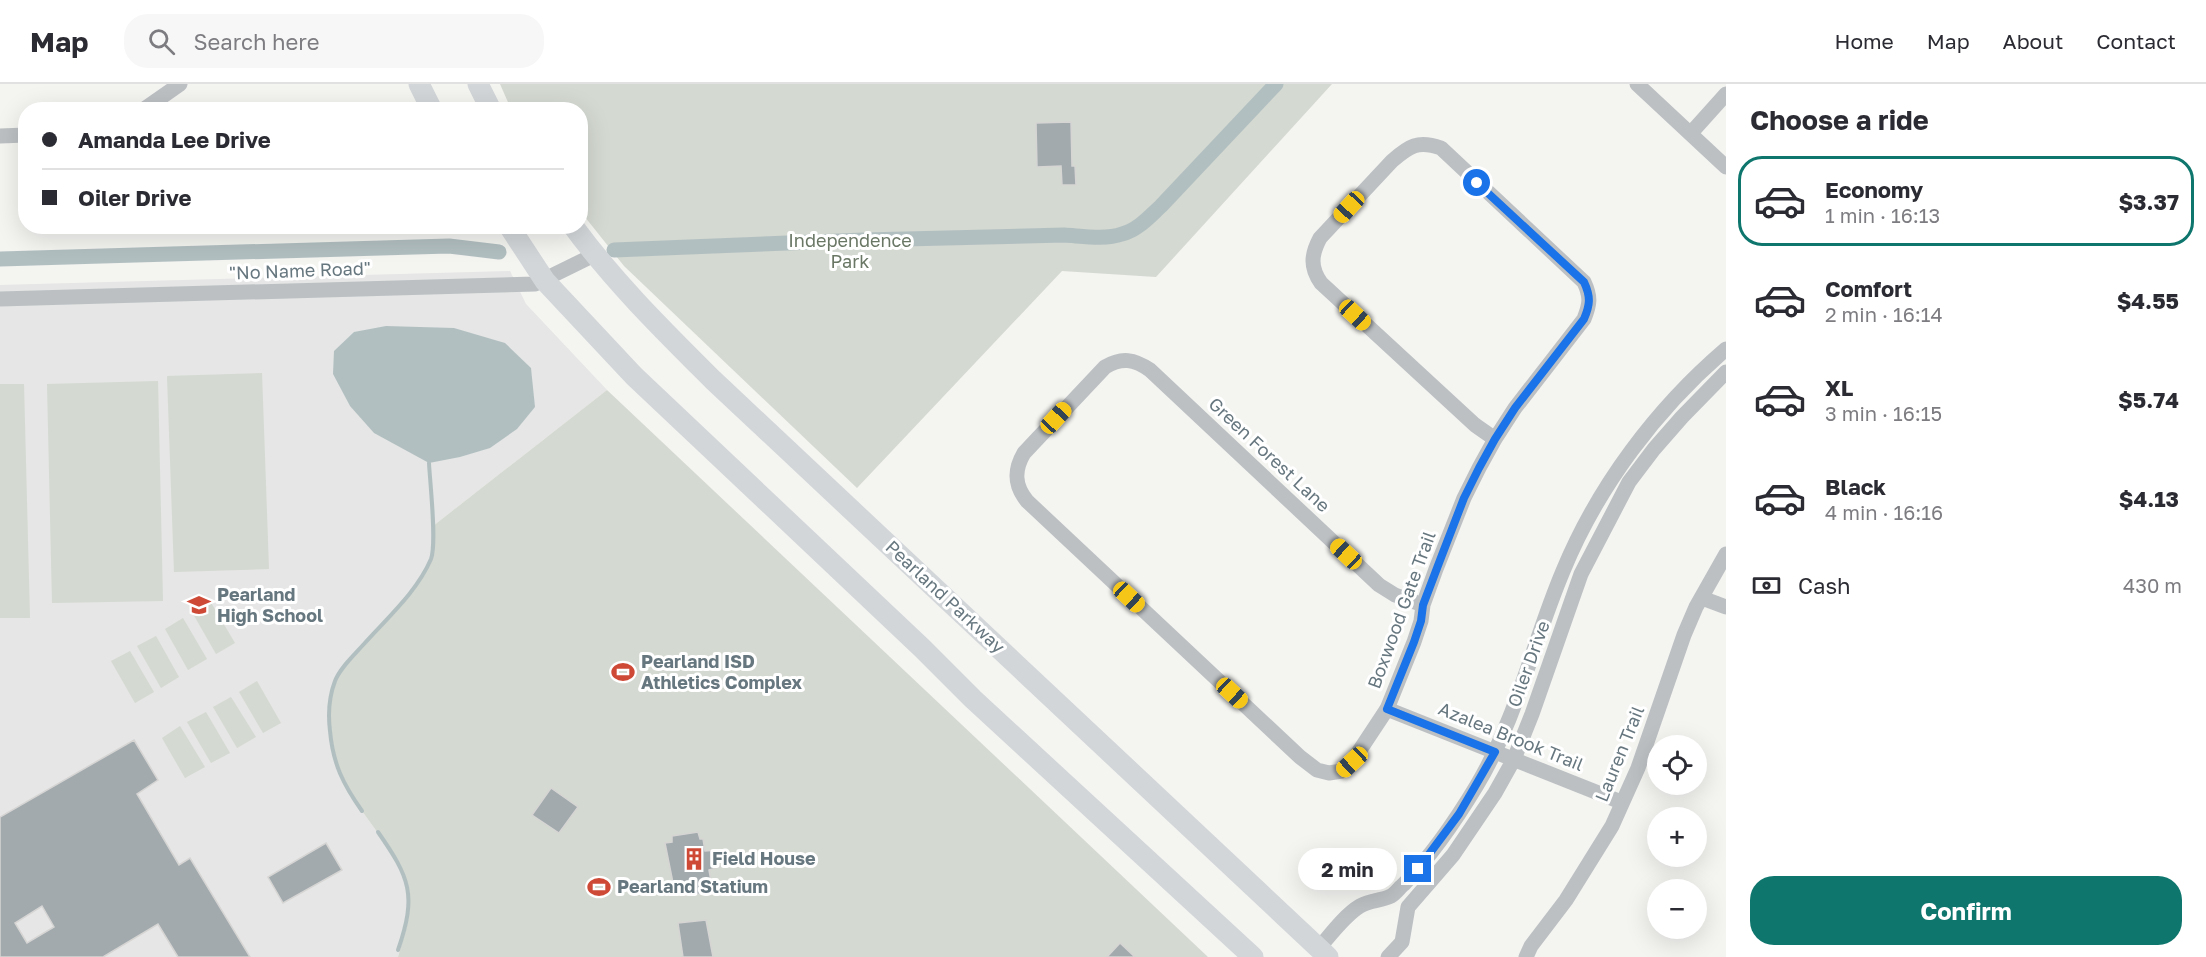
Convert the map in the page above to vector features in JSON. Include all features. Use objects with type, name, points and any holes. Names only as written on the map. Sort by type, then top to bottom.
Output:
[{"type":"main road","points":[[419,84],[428,102]]},
{"type":"main road","points":[[478,84],[487,102]]},
{"type":"main road","points":[[514,234],[545,281],[634,376],[973,699],[1253,957]]},
{"type":"main road","name":"Pearland Parkway","points":[[579,234],[639,307],[713,380],[1319,954]]},
{"type":"street","points":[[154,102],[180,84]]},
{"type":"street","points":[[1637,84],[1726,167]]},
{"type":"street","points":[[1691,133],[1726,94]]},
{"type":"street","points":[[0,136],[18,135]]},
{"type":"street","name":"Boxwood Gate Trail","points":[[1329,773],[1342,771],[1352,762],[1387,709],[1414,642],[1421,621],[1423,605],[1464,498],[1495,439],[1540,373],[1584,319],[1590,306],[1590,294],[1584,282],[1441,148],[1428,144],[1415,144],[1392,161],[1320,238],[1312,260],[1314,272],[1321,283],[1475,425],[1495,439]]},
{"type":"street","name":"\"No Name Road\"","points":[[0,299],[535,284],[594,255]]},
{"type":"street","name":"Oiler Drive","points":[[1319,954],[1358,907],[1374,899],[1391,896],[1418,869],[1459,814],[1495,752],[1526,677],[1563,569],[1602,494],[1651,427],[1706,366],[1726,349]]},
{"type":"street","name":"Green Forest Lane","points":[[1329,773],[1317,770],[1300,757],[1044,518],[1019,492],[1016,479],[1017,464],[1024,453],[1105,367],[1116,360],[1127,359],[1139,362],[1379,585],[1395,595],[1423,605]]},
{"type":"street","name":"Oiler Drive","points":[[1388,957],[1402,942],[1408,907],[1459,847],[1495,793],[1514,759],[1581,574],[1629,482],[1682,417],[1726,372]]},
{"type":"street","name":"Lauren Trail","points":[[1526,957],[1531,946],[1566,900],[1612,826],[1638,768],[1684,635],[1726,554]]},
{"type":"street","points":[[1702,598],[1726,607]]},
{"type":"street","name":"Azalea Brook Trail","points":[[1387,709],[1621,802]]},
{"type":"shaded area","name":"Pearland High School","points":[[510,271],[526,304],[607,390],[433,526],[432,557],[417,584],[346,663],[330,700],[331,745],[344,786],[393,854],[405,876],[409,905],[407,925],[398,957],[0,957],[0,285]]},
{"type":"shaded area","points":[[386,326],[454,328],[505,343],[531,368],[535,407],[517,429],[490,448],[429,463],[374,433],[350,406],[333,374],[334,351],[354,332]]},
{"type":"green space","name":"Independence Park","points":[[500,84],[1332,84],[1156,277],[1062,271],[857,488],[624,266],[588,221],[588,102],[508,102]]},
{"type":"green space","points":[[262,373],[269,569],[174,572],[167,376]]},
{"type":"green space","points":[[158,381],[163,601],[52,603],[47,384]]},
{"type":"green space","points":[[0,384],[24,384],[30,618],[0,618]]},
{"type":"green space","name":"Pearland ISD Athletics Complex","points":[[607,390],[1208,957],[398,957],[407,925],[409,905],[405,876],[393,854],[344,786],[335,763],[331,745],[330,700],[335,680],[346,663],[417,584],[432,557],[433,526]]},
{"type":"green space","points":[[210,601],[235,643],[216,654],[192,612]]},
{"type":"green space","points":[[183,618],[207,659],[188,670],[165,629]]},
{"type":"green space","points":[[156,636],[179,677],[161,688],[137,646]]},
{"type":"green space","points":[[130,651],[154,692],[135,703],[111,661]]},
{"type":"green space","points":[[257,681],[281,723],[263,733],[239,692]]},
{"type":"green space","points":[[231,697],[256,737],[237,748],[213,707]]},
{"type":"green space","points":[[206,712],[230,753],[211,763],[187,722]]},
{"type":"green space","points":[[180,726],[205,767],[185,778],[162,738]]},
{"type":"building","points":[[1071,122],[1072,166],[1075,166],[1076,185],[1062,185],[1061,166],[1037,167],[1036,123]]},
{"type":"building","points":[[134,740],[158,780],[137,794],[179,865],[190,858],[250,957],[178,957],[158,924],[103,957],[0,957],[0,817]],"holes":[[[42,906],[54,927],[27,943],[15,923]]]},
{"type":"building","points":[[551,788],[578,807],[559,833],[532,815]]},
{"type":"building","name":"Field House","points":[[698,832],[700,839],[703,839],[705,851],[717,850],[720,867],[709,870],[711,881],[706,883],[708,893],[683,896],[682,892],[675,893],[665,843],[672,842],[672,836]]},
{"type":"building","points":[[326,843],[342,870],[283,903],[268,877]]},
{"type":"building","points":[[706,920],[713,957],[683,957],[678,923]]},
{"type":"building","points":[[1120,943],[1135,957],[1107,957]]},
{"type":"waterway","points":[[614,250],[864,240],[1064,235],[1115,236],[1128,232],[1153,214],[1276,84]]},
{"type":"waterway","points":[[0,259],[449,246],[499,252]]},
{"type":"waterway","points":[[362,811],[344,783],[336,764],[329,719],[331,693],[343,667],[418,583],[431,559],[433,527],[429,463]]},
{"type":"waterway","points":[[378,832],[397,862],[407,888],[407,915],[398,950]]},
{"type":"place","name":"Pearland High School","points":[[199,605]]},
{"type":"place","name":"Pearland ISD Athletics Complex","points":[[623,672]]},
{"type":"place","name":"Field House","points":[[694,859]]},
{"type":"place","name":"Pearland Statium","points":[[599,887]]},
{"type":"route","points":[[1418,869],[1459,814],[1495,752],[1387,709],[1414,642],[1421,621],[1423,605],[1442,555],[1464,498],[1479,468],[1515,408],[1584,319],[1590,306],[1590,294],[1584,282],[1477,183]]}]
